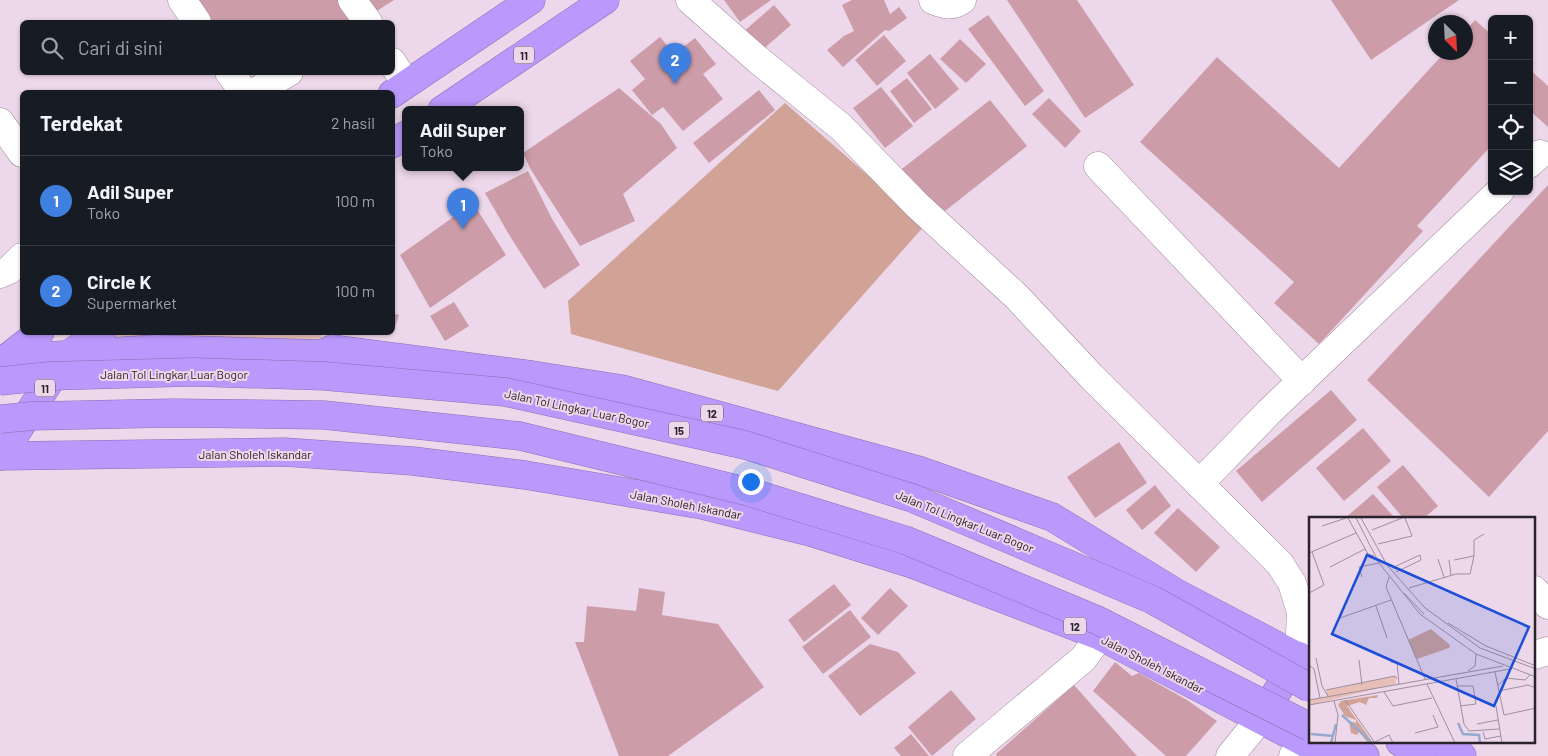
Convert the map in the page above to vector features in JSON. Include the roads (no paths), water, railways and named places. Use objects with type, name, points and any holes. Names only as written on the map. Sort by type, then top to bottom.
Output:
[{"type":"highway","points":[[397,80],[531,0]]},
{"type":"highway","name":"11","points":[[448,106],[606,0]]},
{"type":"highway","points":[[1,367],[37,335]]},
{"type":"highway","name":"11","points":[[1,456],[66,356],[98,335]]},
{"type":"highway","name":"12","points":[[66,356],[156,349],[322,354],[324,341],[622,388],[918,470],[1052,517],[1178,594],[1305,660]]},
{"type":"highway","points":[[1,367],[66,356]]},
{"type":"highway","name":"Jalan Tol Lingkar Luar Bogor","points":[[1,367],[50,376],[193,372],[324,376],[505,392],[745,445],[912,498],[1135,592],[1209,630],[1309,687]]},
{"type":"highway","points":[[0,419],[32,416],[164,413],[324,415],[520,436],[749,492],[906,540],[1097,620],[1308,745]]},
{"type":"highway","name":"Jalan Sholeh Iskandar","points":[[1,456],[284,452],[413,461],[525,475],[702,505],[810,532],[912,564],[1100,636],[1308,745]]},
{"type":"highway","points":[[1260,719],[1305,660]]},
{"type":"highway","points":[[1344,744],[1365,756]]},
{"type":"highway","points":[[1403,744],[1422,756]]},
{"type":"highway","points":[[1444,744],[1462,756]]},
{"type":"street","points":[[182,0],[196,20]]},
{"type":"street","points":[[352,0],[367,20]]},
{"type":"street","points":[[690,0],[757,59],[841,127],[916,205],[1017,297],[1092,376],[1280,564],[1292,583],[1301,612],[1305,660]]},
{"type":"street","points":[[934,0],[945,5],[957,4],[962,0]]},
{"type":"street","points":[[231,75],[242,90]]},
{"type":"street","points":[[258,90],[285,75]]},
{"type":"street","points":[[1098,166],[1302,380]]},
{"type":"street","points":[[1199,484],[1270,410],[1496,195]]},
{"type":"street","points":[[0,274],[9,270],[20,258]]},
{"type":"street","points":[[1536,592],[1548,606]]},
{"type":"street","points":[[967,756],[1083,659],[1100,636]]},
{"type":"street","points":[[1230,756],[1260,719]]},
{"type":"place","name":"Circle K","points":[[675,84]]},
{"type":"place","name":"Adil Super","points":[[463,229]]}]
